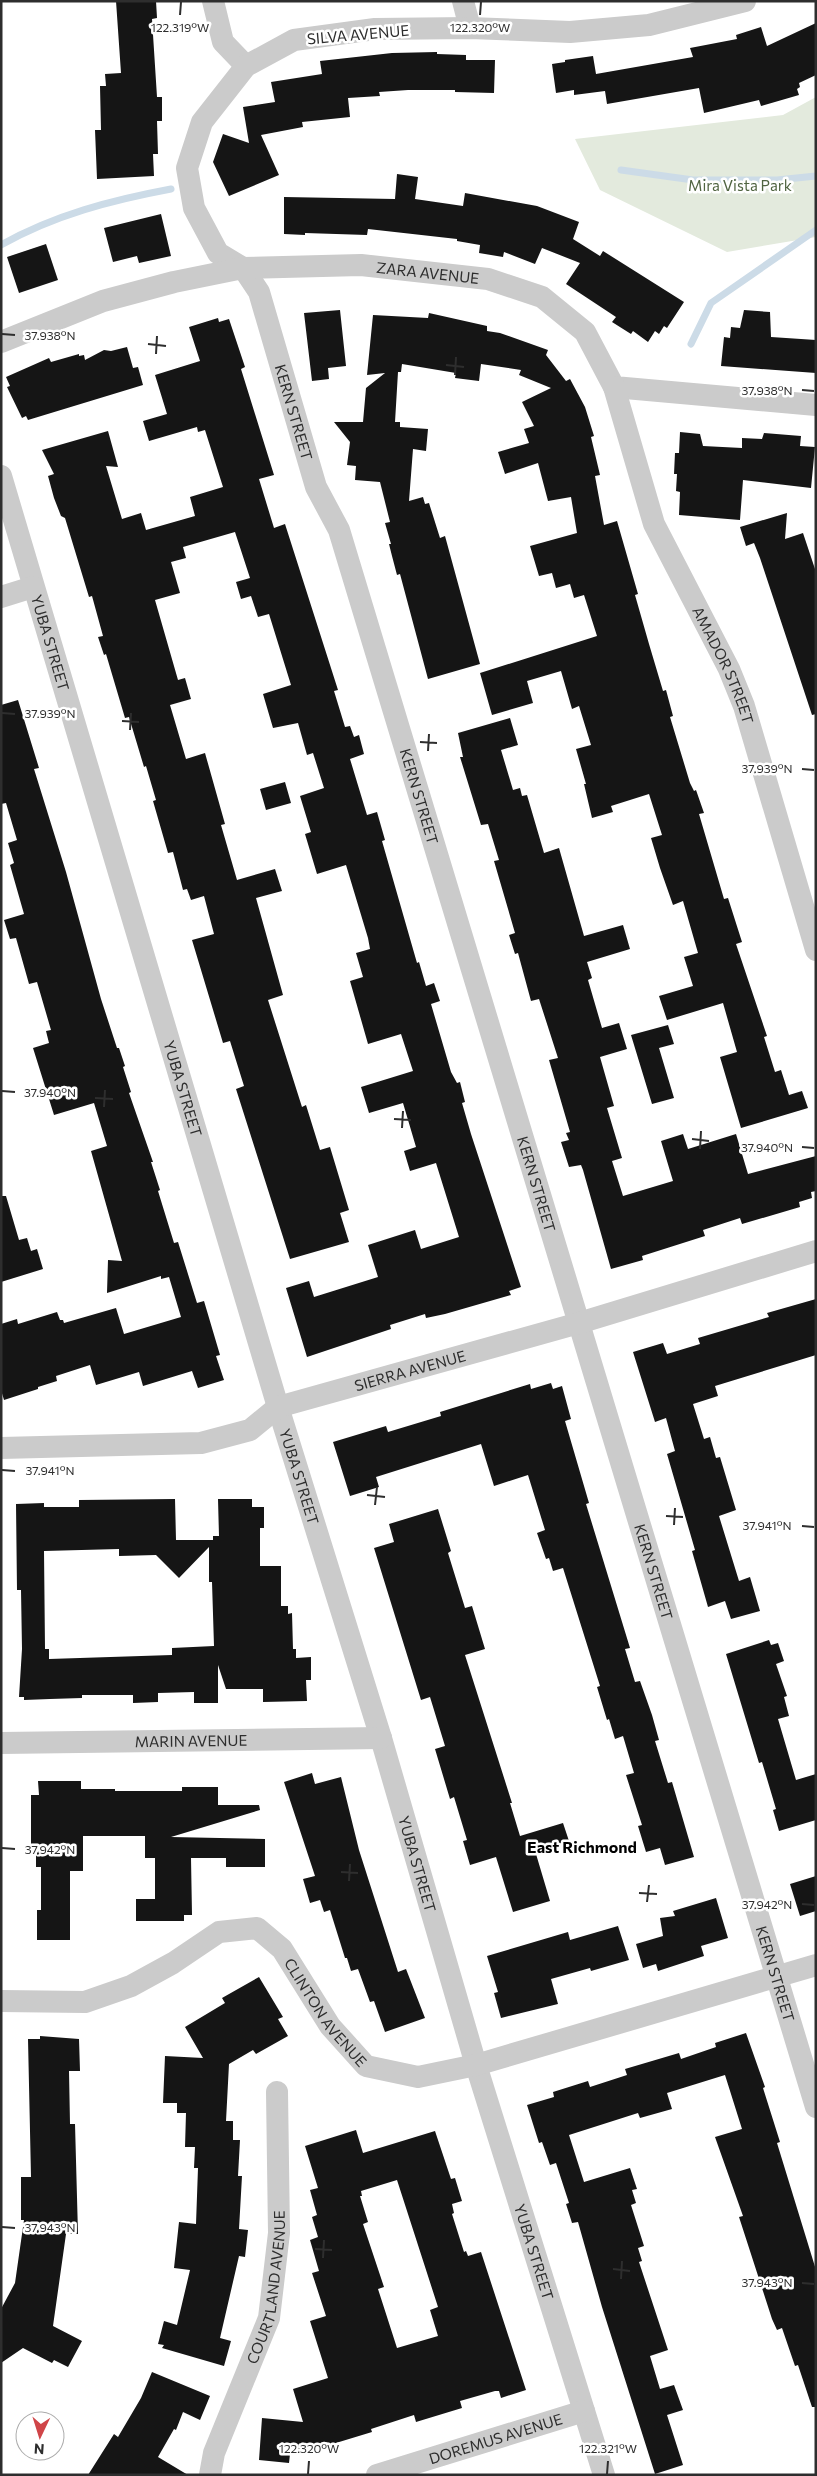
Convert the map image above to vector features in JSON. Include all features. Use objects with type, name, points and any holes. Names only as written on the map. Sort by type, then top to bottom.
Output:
[{"type":"street","points":[[213,1],[223,42],[246,66]]},
{"type":"street","points":[[463,1],[470,28]]},
{"type":"street","name":"SILVA AVENUE","points":[[244,268],[218,253],[194,208],[187,168],[202,122],[246,66],[294,40],[375,29],[470,28],[570,32],[650,25],[737,3]]},
{"type":"street","name":"ZARA AVENUE","points":[[1,342],[103,301],[174,282],[244,268],[362,265],[488,279],[542,298],[585,332],[614,387]]},
{"type":"street","name":"KERN STREET","points":[[244,268],[260,292],[316,487],[339,530],[816,2108]]},
{"type":"street","points":[[614,387],[816,406]]},
{"type":"street","name":"AMADOR STREET","points":[[614,387],[654,524],[728,669],[744,706],[816,950]]},
{"type":"street","name":"YUBA STREET","points":[[1,476],[278,1406],[381,1738],[476,2065],[604,2475]]},
{"type":"street","points":[[1,596],[33,587]]},
{"type":"street","name":"SIERRA AVENUE","points":[[1,1448],[202,1443],[250,1430],[278,1406],[579,1323],[816,1251]]},
{"type":"street","name":"MARIN AVENUE","points":[[1,1743],[381,1738]]},
{"type":"street","name":"CLINTON AVENUE","points":[[1,2001],[85,2002],[131,1986],[173,1963],[219,1932],[257,1928],[282,1949],[330,2026],[366,2066],[418,2077],[476,2065],[816,1966]]},
{"type":"street","name":"COURTLAND AVENUE","points":[[210,2475],[214,2454],[269,2318],[279,2233],[277,2092]]},
{"type":"street","name":"DOREMUS AVENUE","points":[[377,2475],[584,2411]]},
{"type":"green space","name":"Mira Vista Park","points":[[816,97],[816,237],[727,252],[600,190],[575,139],[783,115]]},
{"type":"building","points":[[116,1],[156,1],[157,18],[152,19],[157,97],[162,97],[162,121],[157,121],[158,154],[153,154],[154,176],[97,179],[95,130],[101,130],[100,86],[106,86],[105,74],[121,73]]},
{"type":"building","points":[[816,23],[816,75],[799,83],[800,87],[797,89],[799,95],[761,106],[759,100],[704,113],[699,88],[607,104],[605,91],[574,95],[574,90],[556,93],[552,64],[565,62],[565,60],[593,56],[596,74],[693,57],[690,48],[737,39],[736,35],[761,27],[767,46]]},
{"type":"building","points":[[437,52],[437,54],[466,55],[466,60],[495,60],[494,93],[455,92],[455,90],[408,90],[379,92],[380,96],[348,98],[350,117],[302,122],[303,127],[261,135],[279,175],[229,196],[213,162],[223,134],[249,143],[243,107],[275,102],[271,82],[322,74],[320,61],[392,53]]},
{"type":"building","points":[[397,174],[418,177],[415,199],[463,206],[465,193],[537,206],[579,222],[573,239],[600,256],[603,251],[684,302],[667,328],[664,326],[659,334],[655,331],[648,342],[633,331],[631,334],[612,322],[616,317],[566,284],[580,263],[542,248],[535,264],[504,252],[503,257],[479,253],[480,245],[457,241],[457,239],[368,229],[367,235],[284,234],[284,197],[395,199]]},
{"type":"building","points":[[161,214],[171,256],[139,263],[137,256],[113,262],[104,228]]},
{"type":"building","points":[[46,244],[58,280],[19,293],[7,257]]},
{"type":"building","points":[[340,310],[346,366],[328,368],[329,379],[312,381],[304,313]]},
{"type":"building","points":[[744,310],[770,312],[771,337],[816,340],[816,373],[721,366],[724,337],[730,338],[731,327],[740,328]]},
{"type":"building","points":[[429,313],[487,326],[487,331],[500,333],[548,350],[546,355],[566,381],[570,379],[585,407],[594,436],[591,437],[600,475],[595,476],[604,525],[617,521],[638,594],[635,595],[649,644],[663,691],[666,690],[673,716],[670,717],[690,783],[694,791],[696,790],[704,813],[699,814],[724,899],[728,898],[742,942],[736,944],[767,1036],[764,1037],[775,1072],[781,1070],[789,1095],[802,1091],[808,1108],[741,1128],[720,1057],[737,1052],[723,1003],[667,1020],[659,996],[693,986],[684,957],[698,953],[683,901],[673,905],[660,868],[651,838],[662,835],[649,794],[611,806],[613,812],[592,818],[584,784],[586,784],[576,749],[591,745],[579,706],[572,709],[561,671],[527,681],[533,703],[492,715],[480,673],[597,636],[584,595],[574,598],[570,584],[556,588],[552,573],[539,576],[530,546],[577,533],[571,497],[548,501],[538,463],[505,474],[498,452],[529,443],[524,429],[534,426],[522,402],[551,388],[519,375],[521,370],[481,364],[479,381],[455,378],[456,373],[402,364],[401,372],[398,372],[395,422],[400,422],[400,427],[428,429],[426,451],[413,449],[409,501],[423,497],[425,504],[429,503],[440,538],[445,536],[480,664],[428,679],[400,574],[397,575],[389,544],[391,544],[385,523],[390,522],[380,482],[355,480],[356,466],[347,465],[350,442],[334,422],[363,422],[366,388],[385,373],[367,375],[373,315],[428,318]]},
{"type":"building","points":[[218,318],[219,322],[229,319],[245,367],[241,369],[274,475],[259,479],[274,528],[285,524],[338,690],[334,691],[345,727],[350,726],[354,737],[359,735],[364,754],[350,759],[367,815],[377,812],[385,840],[382,841],[417,963],[419,962],[426,986],[434,983],[440,1001],[431,1004],[451,1072],[457,1083],[460,1082],[465,1102],[462,1103],[471,1134],[521,1287],[509,1291],[511,1295],[445,1314],[426,1318],[425,1314],[390,1325],[391,1329],[307,1357],[286,1288],[309,1281],[314,1297],[378,1277],[368,1245],[415,1230],[421,1249],[459,1237],[436,1163],[410,1171],[404,1151],[416,1147],[403,1103],[369,1113],[361,1087],[413,1071],[401,1034],[368,1044],[350,981],[363,977],[356,953],[370,949],[368,938],[346,865],[317,874],[305,834],[311,832],[300,796],[324,788],[313,753],[307,755],[298,723],[273,728],[263,694],[291,685],[269,614],[258,617],[251,596],[241,599],[236,582],[250,578],[235,532],[183,547],[186,558],[171,562],[180,593],[155,600],[178,680],[185,678],[191,699],[170,705],[186,759],[205,753],[225,824],[221,825],[237,880],[275,869],[282,891],[256,898],[283,995],[268,1000],[302,1107],[306,1105],[320,1150],[330,1147],[349,1210],[340,1213],[349,1242],[290,1259],[236,1089],[244,1086],[230,1041],[223,1043],[192,940],[214,934],[204,896],[191,900],[187,889],[183,890],[173,852],[168,853],[153,801],[156,800],[146,766],[144,767],[129,717],[125,718],[106,654],[104,655],[98,637],[103,636],[92,596],[89,597],[65,518],[61,516],[54,498],[48,476],[54,474],[42,450],[108,431],[118,467],[106,466],[122,519],[141,513],[146,530],[195,516],[190,497],[223,487],[205,430],[198,432],[197,427],[149,441],[143,421],[167,414],[155,375],[200,361],[189,327]]},
{"type":"building","points":[[127,347],[133,368],[138,367],[143,385],[28,420],[26,416],[22,418],[7,387],[10,386],[6,377],[49,358],[51,362],[79,354],[79,356],[84,355],[85,360],[104,350],[111,351]]},
{"type":"building","points":[[680,432],[700,434],[703,446],[742,448],[742,438],[762,439],[764,433],[801,436],[800,446],[815,447],[811,488],[743,480],[740,520],[679,515],[680,492],[676,491],[677,474],[674,474],[675,453],[679,453]]},
{"type":"building","points":[[787,513],[785,539],[803,533],[816,572],[816,714],[812,715],[760,558],[754,543],[746,546],[740,527]]},
{"type":"building","points":[[18,700],[39,768],[34,769],[66,872],[101,999],[125,1066],[123,1067],[131,1092],[129,1093],[153,1162],[151,1162],[160,1190],[158,1191],[174,1243],[178,1242],[197,1303],[204,1301],[220,1355],[216,1356],[224,1380],[198,1388],[192,1371],[143,1386],[139,1372],[96,1385],[90,1365],[56,1376],[57,1381],[38,1387],[38,1389],[4,1400],[1,1390],[1,1324],[17,1319],[18,1324],[57,1312],[60,1320],[63,1320],[64,1323],[116,1308],[124,1334],[181,1317],[169,1277],[161,1279],[161,1276],[107,1293],[108,1260],[122,1261],[91,1151],[107,1146],[94,1103],[54,1115],[33,1048],[49,1043],[46,1031],[51,1030],[37,982],[29,984],[16,938],[10,939],[4,920],[24,914],[10,865],[14,863],[8,843],[17,840],[6,803],[1,804],[1,705]]},
{"type":"building","points":[[510,718],[518,745],[501,750],[513,790],[520,788],[522,796],[527,795],[544,853],[559,848],[584,936],[623,925],[630,949],[587,962],[592,978],[588,980],[602,1028],[619,1023],[627,1049],[600,1057],[614,1106],[607,1108],[622,1158],[612,1161],[623,1196],[673,1181],[661,1141],[683,1134],[688,1149],[736,1134],[748,1174],[816,1156],[816,1191],[811,1192],[812,1198],[799,1202],[800,1207],[742,1224],[740,1218],[703,1230],[705,1236],[642,1256],[643,1260],[611,1269],[583,1170],[581,1165],[569,1167],[561,1142],[569,1140],[566,1133],[570,1132],[549,1060],[558,1058],[539,999],[531,1001],[518,953],[515,954],[509,935],[515,933],[494,861],[499,860],[488,824],[481,825],[460,757],[463,757],[458,733]]},
{"type":"building","points":[[285,782],[291,803],[266,810],[260,789]]},
{"type":"building","points":[[668,1025],[674,1044],[659,1048],[674,1098],[652,1104],[631,1035]]},
{"type":"building","points":[[1,1196],[6,1196],[19,1240],[27,1238],[31,1251],[37,1249],[43,1269],[1,1282]]},
{"type":"building","points":[[816,1299],[816,1355],[715,1386],[718,1396],[693,1404],[704,1439],[710,1437],[716,1458],[720,1457],[736,1510],[719,1516],[739,1581],[750,1577],[760,1611],[731,1619],[725,1601],[708,1607],[692,1551],[695,1550],[667,1454],[675,1451],[666,1418],[655,1422],[633,1352],[663,1343],[667,1354],[700,1344],[698,1338],[769,1317],[767,1313]]},
{"type":"building","points":[[551,1383],[553,1389],[562,1386],[571,1419],[565,1421],[589,1503],[586,1504],[630,1648],[625,1649],[635,1682],[640,1681],[652,1715],[659,1740],[655,1741],[668,1783],[672,1782],[694,1857],[665,1865],[660,1848],[646,1852],[638,1826],[642,1825],[626,1775],[634,1773],[623,1736],[615,1739],[609,1719],[607,1720],[597,1687],[600,1686],[563,1568],[553,1571],[549,1558],[546,1559],[537,1533],[545,1530],[528,1475],[494,1486],[481,1444],[376,1477],[379,1487],[350,1496],[333,1442],[386,1426],[388,1432],[441,1416],[440,1412],[530,1384],[531,1389]]},
{"type":"building","points":[[175,1499],[176,1540],[213,1540],[213,1536],[219,1536],[218,1499],[252,1499],[252,1507],[264,1507],[264,1528],[260,1528],[260,1566],[281,1566],[281,1606],[288,1606],[288,1614],[292,1613],[293,1649],[296,1649],[296,1658],[311,1657],[311,1680],[306,1680],[307,1701],[263,1702],[263,1689],[226,1689],[218,1665],[218,1703],[194,1703],[194,1692],[158,1693],[158,1702],[133,1703],[133,1695],[82,1695],[82,1698],[24,1700],[24,1697],[19,1697],[22,1649],[21,1590],[17,1590],[16,1504],[44,1503],[44,1507],[79,1507],[79,1500]],"holes":[[[209,1547],[209,1582],[212,1582],[214,1646],[172,1648],[172,1655],[49,1659],[49,1649],[45,1649],[44,1551],[119,1549],[119,1556],[156,1555],[179,1578]]]},
{"type":"building","points":[[438,1509],[451,1551],[448,1553],[465,1608],[472,1606],[485,1649],[465,1655],[512,1803],[510,1803],[520,1836],[563,1823],[570,1844],[536,1854],[550,1901],[513,1912],[496,1857],[470,1865],[463,1841],[467,1840],[454,1797],[450,1799],[435,1749],[445,1746],[430,1697],[421,1700],[374,1548],[394,1542],[389,1524]]},
{"type":"building","points":[[769,1640],[771,1645],[778,1643],[784,1661],[776,1664],[787,1696],[784,1697],[789,1716],[778,1719],[796,1780],[816,1774],[816,1820],[779,1831],[773,1810],[776,1809],[762,1762],[759,1763],[726,1654]]},
{"type":"building","points":[[312,1773],[315,1784],[341,1777],[359,1850],[398,1972],[406,1969],[425,2018],[385,2032],[374,2001],[370,2002],[358,1969],[351,1971],[347,1958],[345,1958],[330,1910],[324,1912],[320,1900],[310,1903],[303,1879],[315,1876],[284,1782]]},
{"type":"building","points":[[38,1781],[81,1781],[81,1789],[115,1789],[115,1791],[182,1791],[182,1787],[218,1787],[218,1805],[259,1805],[260,1810],[171,1837],[265,1839],[265,1867],[226,1867],[226,1858],[191,1858],[192,1915],[184,1915],[184,1921],[136,1921],[136,1899],[155,1899],[155,1858],[145,1858],[145,1836],[83,1836],[83,1871],[70,1871],[70,1940],[37,1940],[37,1910],[41,1910],[41,1867],[36,1867],[36,1852],[31,1852],[31,1795],[39,1795]]},
{"type":"building","points":[[816,1876],[816,1911],[800,1916],[790,1884]]},
{"type":"building","points":[[716,1898],[728,1938],[701,1946],[704,1956],[658,1971],[656,1964],[643,1968],[636,1944],[663,1936],[660,1918],[675,1916],[673,1911]]},
{"type":"building","points":[[618,1926],[629,1960],[591,1971],[590,1968],[551,1979],[558,2004],[501,2018],[494,1993],[498,1992],[487,1956],[568,1932],[570,1940]]},
{"type":"building","points":[[259,1977],[283,2017],[278,2019],[288,2036],[256,2054],[253,2050],[229,2064],[226,2121],[233,2121],[233,2140],[240,2140],[238,2176],[242,2176],[239,2229],[248,2230],[245,2257],[239,2256],[220,2338],[231,2341],[224,2366],[162,2348],[164,2345],[158,2344],[164,2321],[177,2325],[190,2270],[174,2268],[179,2222],[196,2224],[198,2168],[194,2168],[195,2147],[185,2147],[186,2113],[177,2113],[177,2103],[163,2103],[165,2056],[203,2058],[185,2027],[225,2003],[222,1998]]},
{"type":"building","points":[[746,2033],[765,2087],[763,2088],[780,2142],[777,2143],[816,2270],[816,2407],[812,2407],[798,2365],[795,2366],[782,2328],[777,2330],[772,2319],[739,2217],[743,2216],[715,2137],[742,2129],[725,2075],[667,2093],[672,2109],[640,2118],[638,2113],[569,2135],[584,2182],[630,2168],[637,2189],[632,2190],[636,2203],[631,2205],[644,2246],[638,2248],[642,2261],[639,2262],[668,2350],[650,2356],[660,2389],[674,2385],[683,2410],[667,2415],[683,2465],[655,2474],[602,2307],[578,2222],[572,2223],[566,2204],[569,2203],[556,2163],[550,2165],[542,2142],[539,2143],[527,2105],[554,2097],[553,2092],[588,2081],[590,2087],[627,2075],[625,2069],[679,2053],[681,2059],[716,2047],[715,2043]]},
{"type":"building","points":[[40,2036],[79,2039],[80,2071],[69,2071],[70,2124],[75,2124],[78,2234],[66,2234],[53,2326],[82,2341],[68,2367],[54,2360],[52,2363],[23,2348],[1,2363],[1,2309],[15,2283],[24,2220],[21,2220],[21,2177],[31,2177],[28,2039],[40,2039]]},
{"type":"building","points":[[356,2130],[363,2153],[435,2131],[451,2179],[455,2178],[462,2201],[452,2204],[454,2213],[452,2214],[464,2252],[466,2251],[468,2256],[481,2252],[526,2390],[501,2398],[499,2391],[495,2391],[460,2401],[462,2408],[416,2422],[414,2415],[371,2429],[372,2432],[326,2446],[325,2443],[290,2454],[289,2463],[259,2460],[262,2418],[303,2422],[293,2389],[328,2378],[310,2321],[326,2316],[312,2273],[319,2271],[310,2240],[318,2237],[312,2217],[317,2215],[310,2190],[318,2188],[305,2146]],"holes":[[[397,2180],[438,2307],[430,2310],[438,2336],[397,2348],[378,2289],[384,2287],[363,2224],[368,2222],[360,2196],[362,2196],[361,2191]]]},
{"type":"building","points":[[152,2372],[210,2396],[200,2420],[183,2412],[176,2430],[174,2429],[158,2457],[188,2475],[88,2475],[114,2434],[118,2437],[141,2398]]},
{"type":"waterway","points":[[621,170],[693,180],[777,180],[816,176]]},
{"type":"waterway","points":[[1,245],[42,225],[84,210],[127,198],[171,189]]},
{"type":"waterway","points":[[691,344],[711,303],[816,230]]},
{"type":"district","name":"East Richmond","points":[[582,1846]]}]
